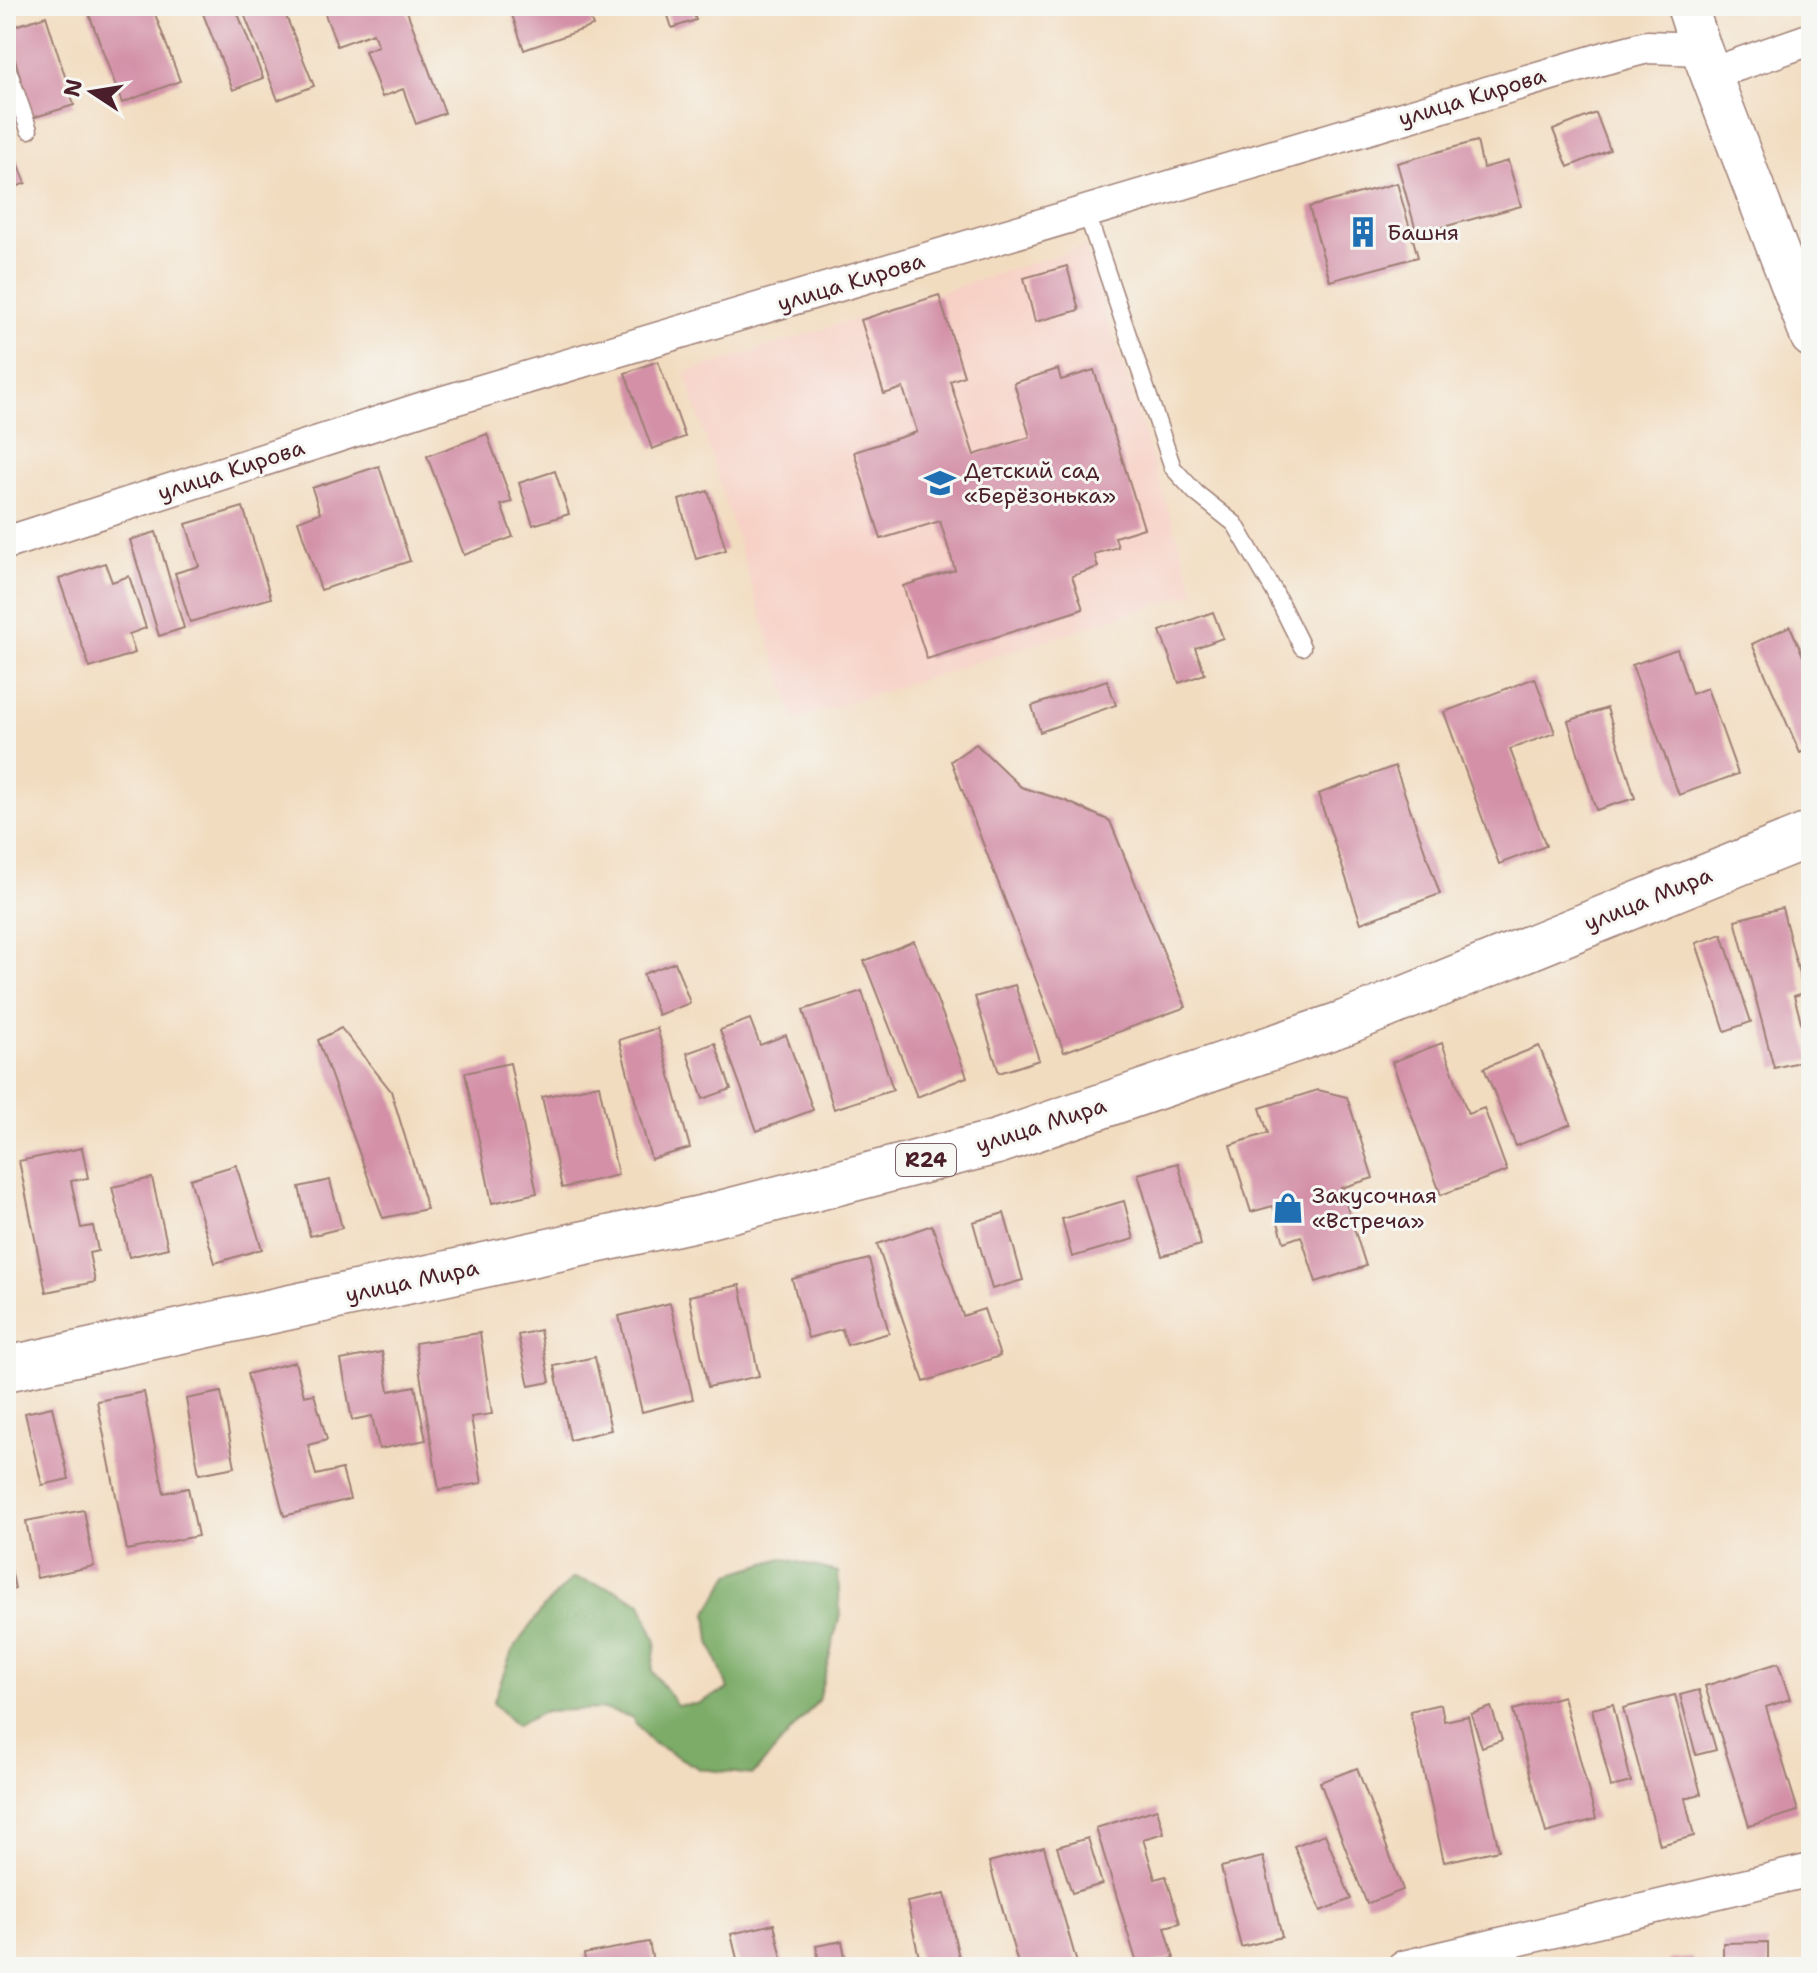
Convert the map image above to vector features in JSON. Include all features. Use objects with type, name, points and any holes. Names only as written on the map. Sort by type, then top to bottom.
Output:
[{"type":"main road","name":"улица Мира","points":[[6,1369],[705,1217],[997,1142],[1344,1023],[1811,834]]},
{"type":"street","points":[[1687,6],[1811,337]]},
{"type":"street","name":"улица Кирова","points":[[6,543],[427,407],[1605,58],[1647,47],[1706,62],[1811,39]]},
{"type":"street","points":[[1403,1967],[1811,1870]]},
{"type":"lane","points":[[6,64],[29,130]]},
{"type":"lane","points":[[1086,211],[1173,468],[1196,493],[1235,524],[1302,647]]},
{"type":"shaded area","name":"Детский сад «Берёзонька»","points":[[1085,246],[1195,593],[794,720],[685,373]]},
{"type":"green space","points":[[782,1558],[838,1572],[840,1615],[818,1701],[753,1775],[700,1769],[651,1742],[631,1717],[603,1709],[545,1711],[516,1726],[493,1703],[512,1651],[544,1607],[573,1578],[611,1588],[641,1603],[656,1642],[652,1671],[677,1705],[697,1704],[728,1689],[710,1642],[707,1613],[730,1574]]},
{"type":"building","points":[[102,6],[152,6],[180,81],[122,103],[88,11]]},
{"type":"building","points":[[200,6],[235,6],[263,78],[233,90]]},
{"type":"building","points":[[241,6],[282,6],[314,86],[278,100]]},
{"type":"building","points":[[322,6],[405,6],[445,113],[416,124],[403,89],[382,97],[365,51],[378,46],[373,33],[337,46]]},
{"type":"building","points":[[509,6],[586,6],[593,26],[524,50]]},
{"type":"building","points":[[665,6],[691,6],[696,20],[672,28]]},
{"type":"building","points":[[46,16],[74,105],[32,118],[6,29]]},
{"type":"building","points":[[1596,113],[1610,150],[1568,167],[1553,130]]},
{"type":"building","points":[[6,132],[26,183],[6,191]]},
{"type":"building","points":[[1477,141],[1483,168],[1508,161],[1521,206],[1417,234],[1397,163]]},
{"type":"building","name":"Башня","points":[[1397,183],[1418,257],[1330,281],[1309,207]]},
{"type":"building","points":[[1067,266],[1079,310],[1035,322],[1024,278]]},
{"type":"building","points":[[939,295],[964,376],[950,381],[974,455],[1030,437],[1014,383],[1058,369],[1061,380],[1094,370],[1144,528],[1115,537],[1118,547],[1094,554],[1098,567],[1072,576],[1083,609],[927,659],[903,586],[955,570],[940,521],[881,539],[854,452],[917,432],[903,388],[884,394],[861,320]]},
{"type":"building","points":[[658,361],[685,437],[652,449],[625,373]]},
{"type":"building","points":[[487,434],[512,502],[501,505],[513,537],[464,555],[427,456]]},
{"type":"building","points":[[379,466],[410,561],[321,590],[298,521],[320,513],[312,488]]},
{"type":"building","points":[[555,471],[569,514],[533,525],[519,483]]},
{"type":"building","points":[[708,491],[726,550],[696,559],[679,500]]},
{"type":"building","points":[[243,507],[271,598],[190,622],[175,573],[199,566],[186,524]]},
{"type":"building","points":[[156,532],[184,628],[159,636],[130,540]]},
{"type":"building","points":[[105,563],[112,582],[129,576],[146,628],[129,634],[135,653],[90,668],[59,579]]},
{"type":"building","points":[[1213,612],[1223,638],[1195,648],[1205,674],[1179,683],[1160,631]]},
{"type":"building","points":[[1790,626],[1811,674],[1811,748],[1800,753],[1752,644]]},
{"type":"building","points":[[1677,649],[1692,694],[1707,688],[1738,774],[1679,795],[1632,665]]},
{"type":"building","points":[[1535,678],[1555,733],[1510,749],[1546,846],[1499,864],[1444,712]]},
{"type":"building","points":[[1107,680],[1116,705],[1040,732],[1032,706]]},
{"type":"building","points":[[1607,708],[1635,798],[1596,810],[1568,721]]},
{"type":"building","points":[[976,744],[1021,787],[1066,801],[1110,821],[1186,1007],[1064,1052],[951,761]]},
{"type":"building","points":[[1395,766],[1440,894],[1361,923],[1318,794]]},
{"type":"building","points":[[1782,908],[1804,993],[1794,996],[1811,1059],[1774,1068],[1735,920]]},
{"type":"building","points":[[1722,934],[1751,1022],[1725,1031],[1696,943]]},
{"type":"building","points":[[914,941],[967,1077],[917,1097],[864,961]]},
{"type":"building","points":[[675,962],[690,1003],[658,1015],[643,974]]},
{"type":"building","points":[[1015,985],[1039,1060],[999,1073],[975,997]]},
{"type":"building","points":[[862,991],[893,1090],[834,1109],[803,1010]]},
{"type":"building","points":[[750,1019],[760,1045],[786,1035],[813,1110],[757,1131],[720,1030]]},
{"type":"building","points":[[341,1028],[391,1091],[427,1209],[383,1218],[318,1040]]},
{"type":"building","points":[[657,1028],[690,1148],[651,1159],[619,1040]]},
{"type":"building","points":[[715,1043],[731,1089],[703,1099],[687,1053]]},
{"type":"building","points":[[1442,1043],[1468,1114],[1484,1108],[1507,1171],[1441,1195],[1392,1062]]},
{"type":"building","points":[[1539,1046],[1571,1124],[1516,1146],[1484,1068]]},
{"type":"building","points":[[510,1063],[537,1193],[492,1203],[465,1073]]},
{"type":"building","points":[[599,1085],[618,1175],[562,1188],[542,1097]]},
{"type":"building","points":[[1318,1090],[1347,1097],[1373,1178],[1341,1188],[1366,1266],[1316,1282],[1301,1236],[1284,1242],[1273,1206],[1251,1212],[1230,1145],[1268,1133],[1260,1108]]},
{"type":"building","points":[[82,1148],[88,1178],[71,1181],[81,1228],[93,1226],[98,1251],[89,1253],[95,1282],[46,1292],[19,1161]]},
{"type":"building","points":[[1178,1163],[1201,1245],[1162,1256],[1138,1174]]},
{"type":"building","points":[[236,1165],[262,1249],[215,1263],[190,1179]]},
{"type":"building","points":[[152,1178],[168,1248],[129,1257],[112,1187]]},
{"type":"building","points":[[330,1180],[342,1228],[310,1236],[299,1187]]},
{"type":"building","points":[[1124,1201],[1134,1239],[1072,1257],[1062,1219]]},
{"type":"building","points":[[1004,1213],[1023,1280],[992,1289],[973,1222]]},
{"type":"building","points":[[932,1225],[963,1316],[984,1309],[1000,1356],[924,1382],[877,1244]]},
{"type":"building","points":[[869,1259],[889,1333],[847,1345],[842,1329],[808,1338],[792,1279]]},
{"type":"building","points":[[740,1285],[759,1376],[708,1387],[689,1296]]},
{"type":"building","points":[[670,1303],[693,1399],[642,1412],[619,1316]]},
{"type":"building","points":[[540,1330],[550,1382],[529,1386],[518,1335]]},
{"type":"building","points":[[480,1333],[492,1414],[471,1417],[482,1483],[439,1490],[415,1343]]},
{"type":"building","points":[[382,1352],[389,1391],[415,1386],[426,1440],[379,1449],[372,1416],[352,1420],[341,1360]]},
{"type":"building","points":[[595,1357],[611,1430],[570,1440],[554,1366]]},
{"type":"building","points":[[295,1362],[304,1396],[314,1394],[327,1440],[308,1445],[316,1475],[342,1469],[350,1499],[284,1516],[247,1374]]},
{"type":"building","points":[[144,1392],[164,1493],[188,1488],[198,1536],[127,1550],[97,1401]]},
{"type":"building","points":[[221,1392],[235,1467],[199,1474],[186,1399]]},
{"type":"building","points":[[52,1407],[69,1479],[42,1485],[25,1413]]},
{"type":"building","points":[[84,1510],[94,1566],[37,1578],[26,1521]]},
{"type":"building","points":[[6,1550],[15,1589],[6,1591]]},
{"type":"building","points":[[1778,1663],[1790,1699],[1766,1707],[1798,1811],[1749,1826],[1705,1686]]},
{"type":"building","points":[[1699,1690],[1716,1750],[1696,1755],[1680,1695]]},
{"type":"building","points":[[1675,1695],[1701,1794],[1685,1798],[1694,1836],[1660,1845],[1623,1708]]},
{"type":"building","points":[[1563,1696],[1596,1819],[1546,1833],[1513,1710]]},
{"type":"building","points":[[1441,1704],[1444,1721],[1468,1716],[1499,1850],[1444,1862],[1410,1711]]},
{"type":"building","points":[[1613,1704],[1631,1782],[1611,1787],[1592,1709]]},
{"type":"building","points":[[1491,1707],[1502,1740],[1482,1747],[1471,1714]]},
{"type":"building","points":[[1357,1768],[1403,1890],[1367,1904],[1320,1782]]},
{"type":"building","points":[[1157,1809],[1164,1833],[1143,1839],[1155,1879],[1166,1876],[1180,1923],[1165,1927],[1174,1958],[1138,1967],[1096,1828]]},
{"type":"building","points":[[1325,1834],[1351,1899],[1321,1911],[1294,1846]]},
{"type":"building","points":[[1088,1838],[1102,1884],[1072,1893],[1057,1847]]},
{"type":"building","points":[[1044,1847],[1078,1967],[1019,1967],[989,1862]]},
{"type":"building","points":[[1263,1857],[1282,1937],[1241,1947],[1221,1867]]},
{"type":"building","points":[[945,1894],[961,1967],[921,1967],[907,1902]]},
{"type":"building","points":[[774,1924],[784,1967],[739,1967],[731,1934]]},
{"type":"building","points":[[842,1941],[847,1967],[820,1967],[816,1946]]},
{"type":"building","points":[[649,1942],[654,1967],[586,1967],[584,1954]]},
{"type":"building","points":[[1768,1942],[1768,1967],[1723,1967],[1723,1943]]},
{"type":"building","points":[[1692,1958],[1693,1967],[1670,1967],[1669,1960]]},
{"type":"place","name":"Башня","points":[[1363,232]]},
{"type":"place","name":"Детский сад «Берёзонька»","points":[[940,483]]},
{"type":"place","name":"Закусочная «Встреча»","points":[[1288,1208]]}]
